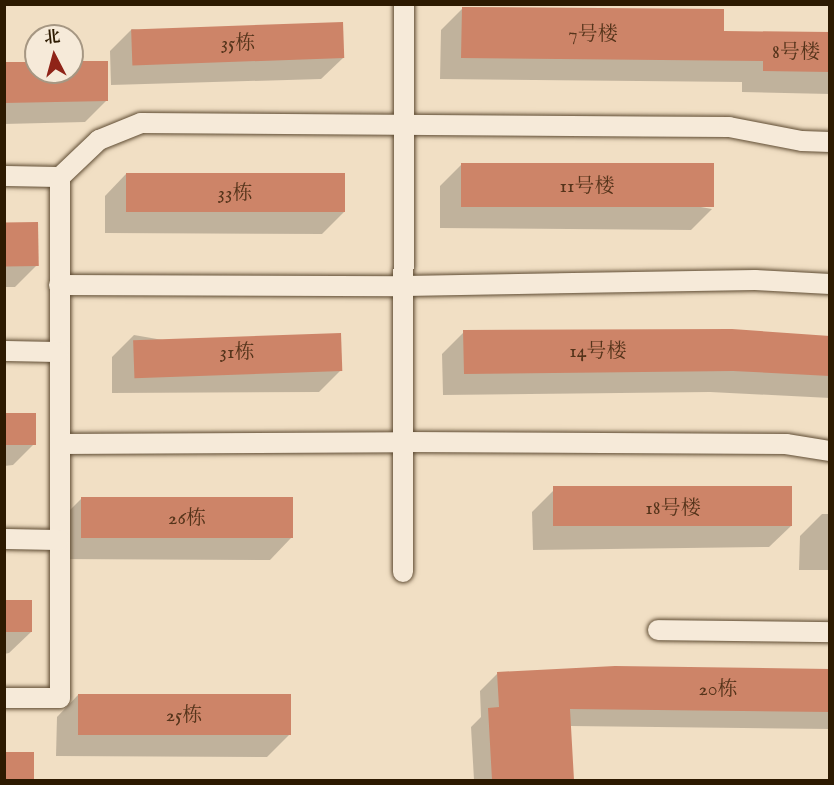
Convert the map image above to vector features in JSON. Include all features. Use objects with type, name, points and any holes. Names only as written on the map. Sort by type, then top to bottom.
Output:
[{"type":"lane","points":[[403,572],[404,4]]},
{"type":"lane","points":[[4,176],[60,177],[99,140],[141,123],[729,127],[802,141],[830,142]]},
{"type":"lane","points":[[4,698],[60,698],[60,177]]},
{"type":"lane","points":[[59,285],[405,286],[755,279],[830,284]]},
{"type":"lane","points":[[4,351],[59,352]]},
{"type":"lane","points":[[60,444],[405,442],[786,444],[830,451]]},
{"type":"lane","points":[[4,539],[59,540]]},
{"type":"lane","points":[[658,630],[830,632]]},
{"type":"building","points":[[462,7],[724,9],[724,31],[830,32],[830,72],[763,71],[763,61],[461,58]]},
{"type":"building","points":[[343,22],[344,58],[132,65],[131,29]]},
{"type":"building","points":[[84,61],[108,61],[108,101],[4,103],[4,62],[24,62],[24,84],[84,84]]},
{"type":"building","points":[[461,163],[714,163],[714,207],[461,207]]},
{"type":"building","points":[[126,173],[345,173],[345,212],[126,212]]},
{"type":"building","points":[[38,222],[39,266],[5,267],[4,223]]},
{"type":"building","points":[[732,329],[830,336],[830,376],[733,371],[464,374],[463,330]]},
{"type":"building","points":[[341,333],[342,371],[134,378],[133,340]]},
{"type":"building","points":[[4,413],[36,413],[36,445],[4,445]]},
{"type":"building","points":[[553,486],[792,486],[792,526],[553,526]]},
{"type":"building","points":[[81,497],[293,497],[293,538],[81,538]]},
{"type":"building","points":[[4,600],[32,600],[32,632],[4,632]]},
{"type":"building","points":[[615,666],[830,669],[830,712],[570,709],[574,780],[492,780],[488,708],[499,707],[497,672]]},
{"type":"building","points":[[78,694],[291,694],[291,735],[78,735]]},
{"type":"building","points":[[4,752],[34,752],[34,780],[4,780]]}]
